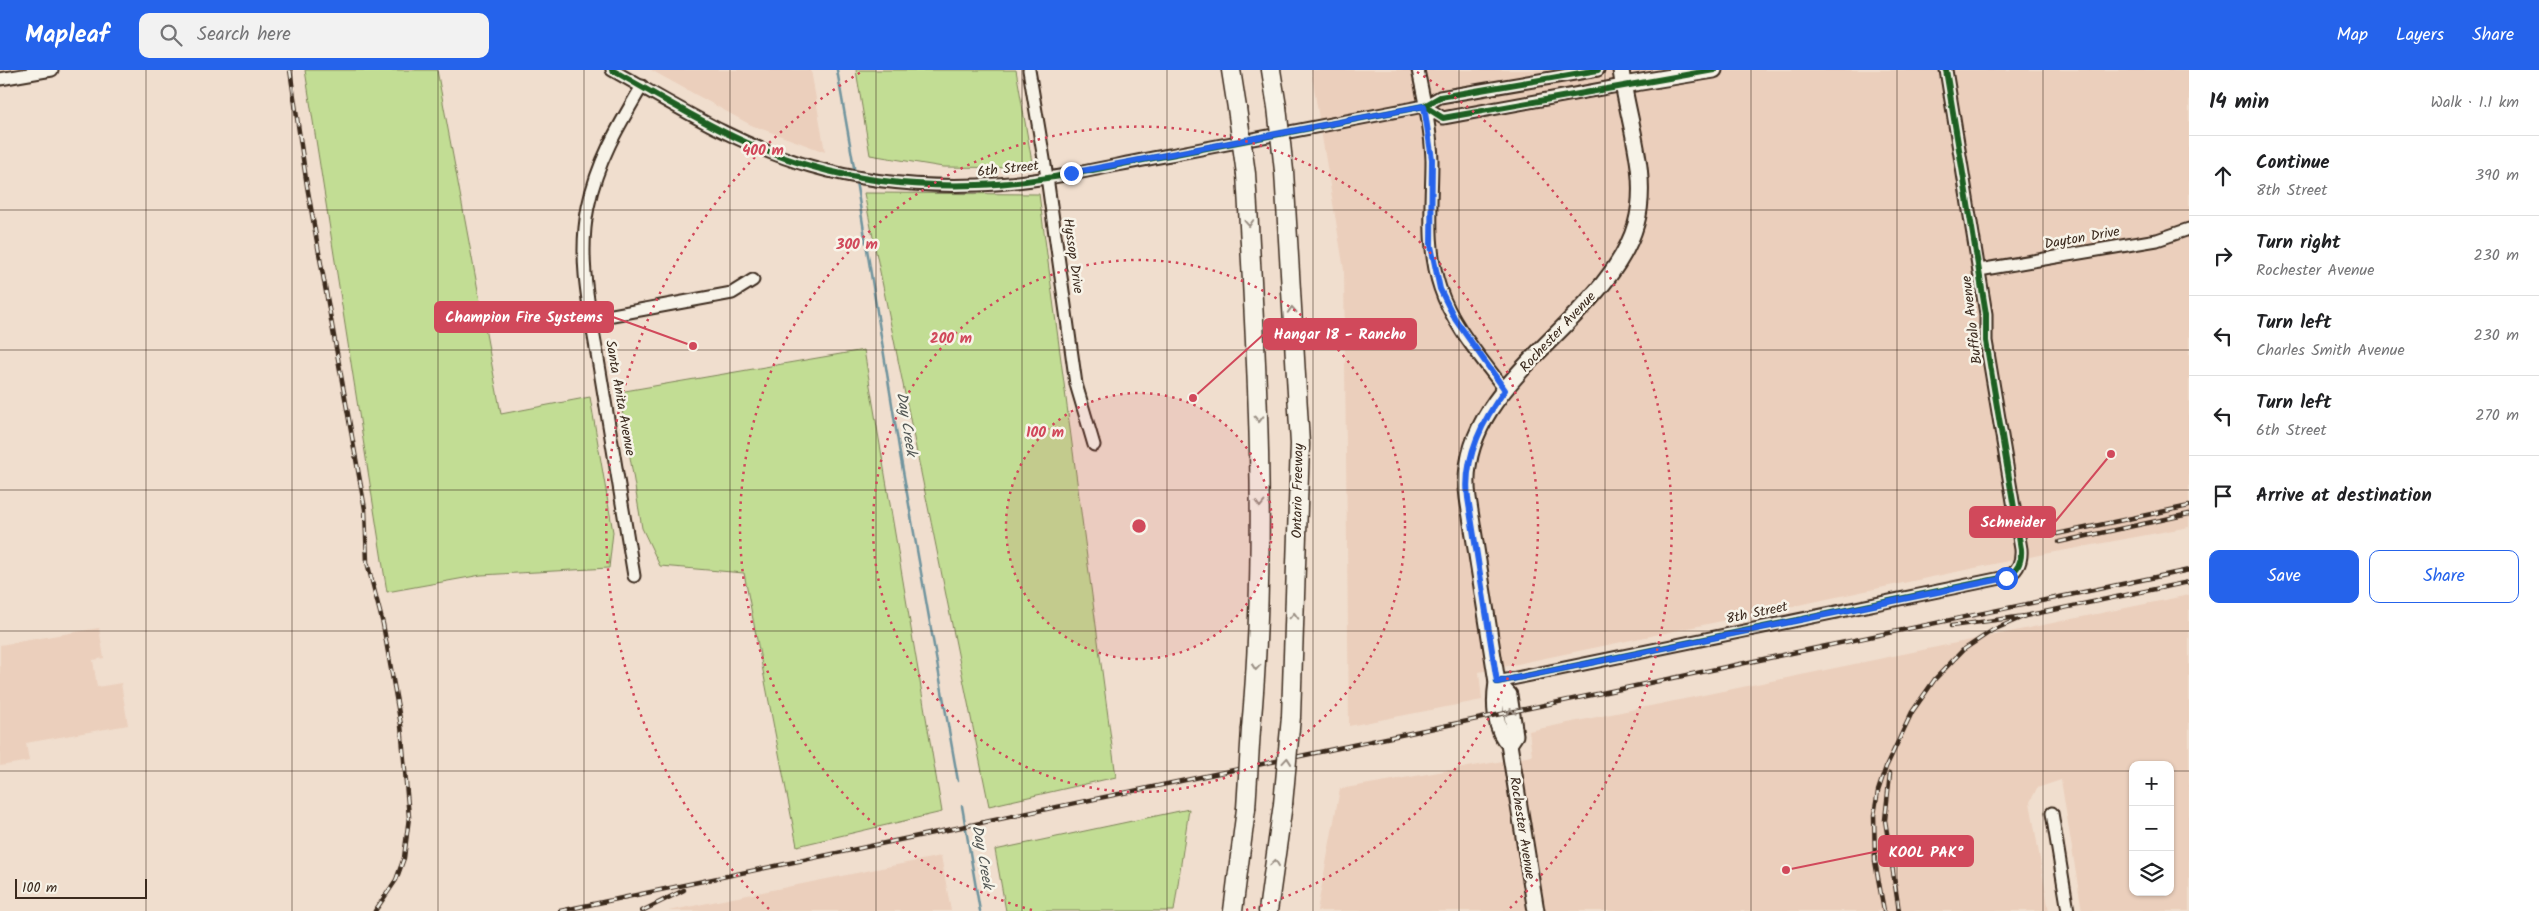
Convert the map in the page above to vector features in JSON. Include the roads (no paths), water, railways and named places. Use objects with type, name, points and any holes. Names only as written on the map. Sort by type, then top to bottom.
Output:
[{"type":"highway","points":[[1231,70],[1246,174],[1259,381],[1260,456],[1258,653],[1250,729],[1246,809],[1233,911]]},
{"type":"highway","name":"Ontario Freeway","points":[[1268,911],[1283,804],[1291,717],[1300,444],[1284,172],[1271,70]]},
{"type":"main road","name":"Rochester Avenue","points":[[1536,911],[1509,744],[1502,737],[1497,715],[1495,697],[1497,682],[1468,498],[1467,477],[1475,442],[1492,408],[1505,390],[1604,283],[1629,244],[1637,223],[1639,178],[1621,70]]},
{"type":"main road","points":[[1623,85],[1714,70]]},
{"type":"street","points":[[0,79],[52,70]]},
{"type":"street","name":"6th Street","points":[[612,70],[756,148],[830,172],[880,182],[978,185],[1047,178],[1424,106],[1440,97],[1598,70]]},
{"type":"street","name":"Hyssop Drive","points":[[1029,70],[1047,178],[1076,384],[1094,445]]},
{"type":"street","points":[[1418,70],[1432,159],[1431,246],[1440,289],[1455,319],[1505,390]]},
{"type":"street","name":"Buffalo Avenue","points":[[1946,70],[1986,314],[1986,341],[2021,549],[2021,558],[2018,566]]},
{"type":"street","points":[[1424,106],[1443,118],[1623,85]]},
{"type":"street","name":"Santa Anita Avenue","points":[[634,576],[591,319],[584,263],[588,208],[604,154],[642,86]]},
{"type":"street","name":"Dayton Drive","points":[[1979,270],[2157,240],[2189,229]]},
{"type":"street","points":[[591,319],[732,294],[753,280]]},
{"type":"street","name":"8th Street","points":[[1497,682],[2006,578],[2013,574],[2018,566]]},
{"type":"street","points":[[2052,813],[2068,911]]},
{"type":"waterway","name":"Day Creek","points":[[837,70],[855,173]]},
{"type":"waterway","name":"Day Creek","points":[[856,181],[900,454],[958,781]]},
{"type":"waterway","name":"Day Creek","points":[[962,806],[980,911]]},
{"type":"railway","points":[[290,70],[307,186],[365,509],[367,562],[383,624],[401,725],[409,817],[404,858],[396,880],[375,911]]},
{"type":"railway","points":[[2057,534],[2189,506]]},
{"type":"railway","points":[[2059,542],[2189,514]]},
{"type":"railway","points":[[560,911],[2189,570]]},
{"type":"railway","points":[[1951,626],[2025,616],[2189,582]]},
{"type":"railway","points":[[1884,911],[1875,861],[1874,815],[1878,791],[1886,767],[1912,712],[1935,679],[1963,650],[1993,630],[2025,616]]},
{"type":"railway","points":[[1890,773],[1885,820],[1899,911]]},
{"type":"railway","points":[[642,911],[684,890]]},
{"type":"place","name":"Champion Fire Systems","points":[[693,346]]},
{"type":"place","name":"Hangar 18 - Rancho","points":[[1193,398]]},
{"type":"place","name":"Schneider","points":[[2111,454]]},
{"type":"place","name":"KOOL PAK°","points":[[1786,870]]}]
